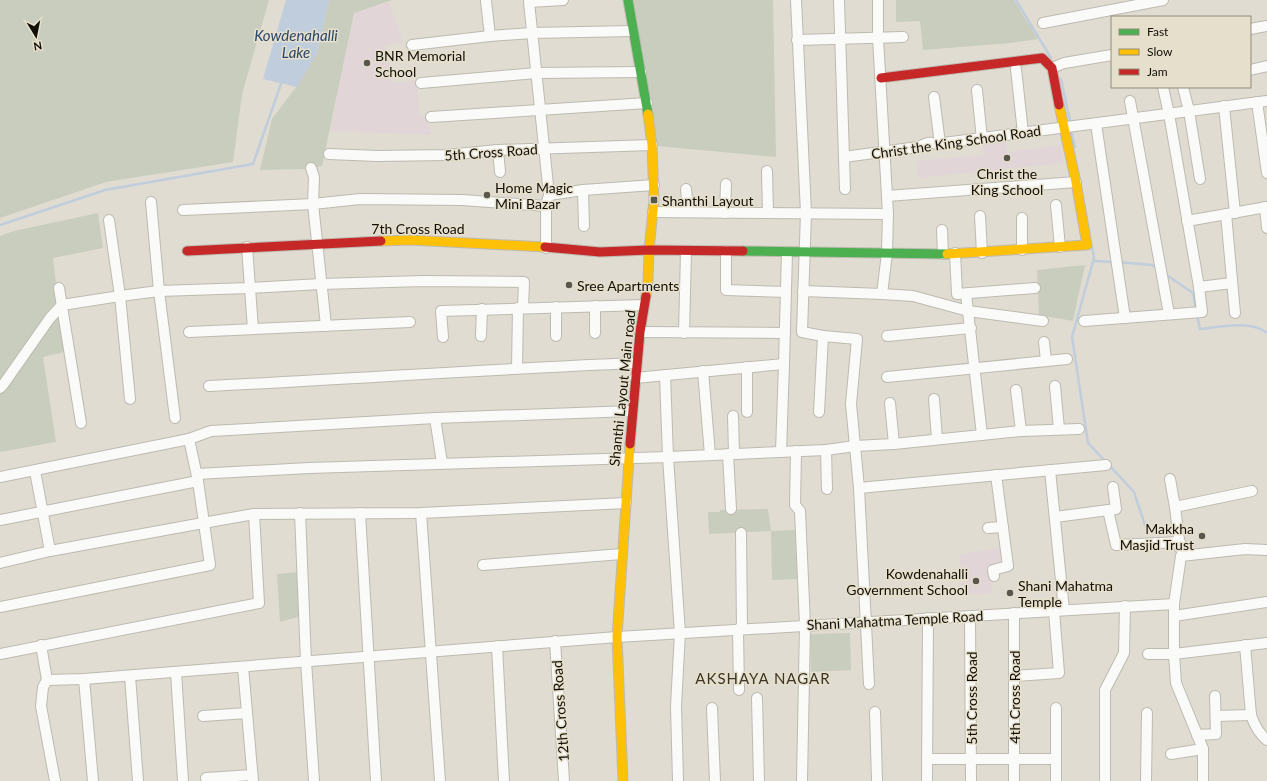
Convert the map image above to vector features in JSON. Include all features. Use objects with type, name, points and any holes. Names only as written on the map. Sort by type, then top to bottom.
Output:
[{"type":"street","points":[[546,248],[546,206],[549,195],[529,2],[563,0]]},
{"type":"street","name":"Shanthi Layout Main road","points":[[623,781],[617,636],[628,458],[636,363],[648,280],[654,185],[652,146],[647,103],[628,0]]},
{"type":"street","points":[[796,0],[806,213],[802,332],[823,336],[857,339],[851,404],[859,488],[868,684]]},
{"type":"street","points":[[839,0],[845,189]]},
{"type":"street","points":[[878,0],[878,38],[888,214],[887,253],[882,294]]},
{"type":"street","points":[[1043,23],[1163,0]]},
{"type":"street","points":[[486,1],[490,36]]},
{"type":"street","points":[[1251,29],[1266,29]]},
{"type":"street","points":[[412,45],[532,33],[633,31]]},
{"type":"street","points":[[797,40],[903,37]]},
{"type":"street","points":[[1052,68],[1064,63],[1111,55]]},
{"type":"street","points":[[880,78],[1042,58],[1052,68],[1066,127],[1076,182],[887,196]]},
{"type":"street","points":[[1251,70],[1267,66]]},
{"type":"street","points":[[1016,69],[1023,133]]},
{"type":"street","points":[[420,83],[536,73],[641,72]]},
{"type":"street","points":[[1084,321],[1202,312],[1170,114],[1163,88]]},
{"type":"street","points":[[1183,88],[1189,111],[1200,179]]},
{"type":"street","points":[[976,90],[982,138]]},
{"type":"street","points":[[934,97],[940,144]]},
{"type":"street","points":[[1130,101],[1169,314]]},
{"type":"street","points":[[1125,318],[1096,124],[1262,102],[1267,173]]},
{"type":"street","points":[[431,117],[647,103]]},
{"type":"street","points":[[1224,106],[1232,283],[1235,313]]},
{"type":"street","name":"Christ the King School Road","points":[[844,157],[918,147],[924,143],[932,142],[935,144],[940,144],[1096,124]]},
{"type":"street","name":"5th Cross Road","points":[[329,154],[377,156],[447,155],[498,150],[652,146]]},
{"type":"street","points":[[498,150],[500,172]]},
{"type":"street","points":[[311,168],[314,177],[313,204],[326,326]]},
{"type":"street","points":[[767,171],[768,213]]},
{"type":"street","name":"7th Cross Road","points":[[187,250],[410,240],[519,245],[600,252],[649,250],[943,254],[982,253],[1087,245],[1076,182]]},
{"type":"street","points":[[725,212],[726,184]]},
{"type":"street","points":[[549,195],[583,190],[654,185]]},
{"type":"street","points":[[686,189],[688,212]]},
{"type":"street","points":[[583,190],[584,226]]},
{"type":"street","points":[[183,210],[313,204],[368,199],[462,200],[546,206]]},
{"type":"street","points":[[151,202],[159,291],[175,418]]},
{"type":"street","points":[[1056,205],[1060,247]]},
{"type":"street","points":[[1188,221],[1266,207],[1267,228]]},
{"type":"street","points":[[653,212],[888,214]]},
{"type":"street","points":[[980,216],[982,253]]},
{"type":"street","points":[[1022,218],[1022,250]]},
{"type":"street","points":[[109,220],[120,296],[130,399]]},
{"type":"street","points":[[942,230],[943,254]]},
{"type":"street","points":[[247,247],[253,329]]},
{"type":"street","points":[[684,333],[686,251]]},
{"type":"street","points":[[726,251],[726,290],[786,292]]},
{"type":"street","points":[[781,452],[786,252]]},
{"type":"street","points":[[955,253],[957,294],[1035,288]]},
{"type":"street","points":[[0,388],[50,318],[62,305],[159,291],[321,284],[423,281],[524,282],[520,308],[517,368]]},
{"type":"street","points":[[1199,287],[1232,283]]},
{"type":"street","points":[[59,288],[81,423]]},
{"type":"street","points":[[803,291],[913,296],[968,311],[1043,322]]},
{"type":"street","points":[[966,294],[982,435]]},
{"type":"street","points":[[443,337],[441,311],[644,305]]},
{"type":"street","points":[[595,306],[595,333]]},
{"type":"street","points":[[556,307],[556,336]]},
{"type":"street","points":[[481,336],[482,310]]},
{"type":"street","points":[[189,332],[410,322]]},
{"type":"street","points":[[887,336],[971,328]]},
{"type":"street","points":[[640,332],[785,333]]},
{"type":"street","points":[[819,412],[823,336]]},
{"type":"street","points":[[1044,342],[1046,361]]},
{"type":"street","points":[[887,377],[1067,359]]},
{"type":"street","points":[[209,386],[517,368],[636,363]]},
{"type":"street","points":[[635,378],[784,364]]},
{"type":"street","points":[[747,367],[747,412]]},
{"type":"street","points":[[703,372],[710,455]]},
{"type":"street","points":[[665,375],[668,457],[680,633],[676,706],[678,781]]},
{"type":"street","points":[[1056,386],[1059,429]]},
{"type":"street","points":[[1016,390],[1021,431]]},
{"type":"street","points":[[934,399],[937,439]]},
{"type":"street","points":[[890,403],[894,444]]},
{"type":"street","points":[[0,477],[189,439],[211,431],[435,418],[632,411]]},
{"type":"street","points":[[731,509],[732,416]]},
{"type":"street","points":[[435,418],[442,463]]},
{"type":"street","points":[[0,520],[197,478],[309,468],[668,457],[826,450],[1021,431],[1079,429]]},
{"type":"street","points":[[0,607],[210,565],[197,478],[189,439]]},
{"type":"street","points":[[826,450],[827,488]]},
{"type":"street","points":[[796,451],[795,505],[800,511],[805,625],[802,781]]},
{"type":"street","points":[[859,488],[1106,465]]},
{"type":"street","points":[[1014,676],[1059,673],[1059,610],[1055,517],[1050,470]]},
{"type":"street","points":[[35,471],[50,551]]},
{"type":"street","points":[[994,576],[993,570],[1008,566],[996,475]]},
{"type":"street","points":[[1170,479],[1181,556],[1174,604],[1174,654],[1176,683],[1203,750],[1203,781]]},
{"type":"street","points":[[1055,517],[1116,509],[1113,486]]},
{"type":"street","points":[[1175,507],[1252,491]]},
{"type":"street","points":[[0,563],[50,551],[203,522],[254,514],[421,513],[626,503]]},
{"type":"street","points":[[1108,510],[1116,545],[1180,542]]},
{"type":"street","points":[[300,513],[306,662],[314,781]]},
{"type":"street","points":[[360,513],[376,781]]},
{"type":"street","points":[[421,513],[440,781]]},
{"type":"street","points":[[0,654],[260,603],[254,514]]},
{"type":"street","points":[[988,528],[1003,527]]},
{"type":"street","points":[[739,690],[741,532]]},
{"type":"street","points":[[1181,556],[1245,549],[1267,550]]},
{"type":"street","points":[[483,565],[622,554]]},
{"type":"street","points":[[1174,616],[1267,602]]},
{"type":"street","name":"Shani Mahatma Temple Road","points":[[47,680],[130,676],[617,636],[1174,604]]},
{"type":"street","points":[[1105,781],[1105,690],[1124,653],[1125,606]]},
{"type":"street","name":"4th Cross Road","points":[[1014,613],[1014,781]]},
{"type":"street","name":"5th Cross Road","points":[[970,616],[971,781]]},
{"type":"street","points":[[927,781],[928,618]]},
{"type":"street","name":"12th Cross Road","points":[[555,642],[564,781]]},
{"type":"street","points":[[1148,654],[1174,654],[1267,643]]},
{"type":"street","points":[[41,645],[47,680],[43,687],[41,706],[55,781]]},
{"type":"street","points":[[1246,645],[1251,715],[1255,725],[1263,737],[1267,740]]},
{"type":"street","points":[[497,646],[504,781]]},
{"type":"street","points":[[206,778],[253,778],[243,667]]},
{"type":"street","points":[[176,672],[183,781]]},
{"type":"street","points":[[130,676],[138,781]]},
{"type":"street","points":[[84,679],[93,781]]},
{"type":"street","points":[[1197,735],[1216,734],[1215,696]]},
{"type":"street","points":[[757,698],[759,781]]},
{"type":"street","points":[[712,708],[715,781]]},
{"type":"street","points":[[1056,708],[1056,781]]},
{"type":"street","points":[[875,712],[877,781]]},
{"type":"street","points":[[203,716],[247,713]]},
{"type":"street","points":[[1146,781],[1147,713]]},
{"type":"street","points":[[1216,716],[1251,715]]},
{"type":"street","points":[[1171,754],[1203,750]]},
{"type":"street","points":[[927,759],[1056,759]]},
{"type":"shaded area","name":"BNR Memorial School","points":[[389,2],[403,42],[385,46],[394,83],[416,80],[420,117],[426,116],[432,135],[330,131],[354,13]]},
{"type":"shaded area","name":"Christ the King School","points":[[1005,142],[1007,152],[1061,145],[1064,163],[918,178],[916,161],[984,155],[983,144]]},
{"type":"shaded area","name":"Kowdenahalli Government School","points":[[1007,547],[1009,565],[989,570],[992,593],[962,595],[960,554]]},
{"type":"green space","points":[[0,0],[269,0],[242,94],[233,162],[106,182],[0,218]]},
{"type":"green space","points":[[329,0],[392,0],[354,13],[322,166],[308,169],[260,170],[272,119],[296,87],[317,53]]},
{"type":"green space","points":[[633,0],[773,0],[776,157],[658,146]]},
{"type":"green space","points":[[896,0],[1014,0],[1038,39],[1011,43],[923,50],[920,21],[896,22]]},
{"type":"green space","points":[[98,213],[103,248],[53,258],[64,352],[43,357],[56,442],[0,452],[0,236],[14,231]]},
{"type":"green space","points":[[1085,265],[1073,321],[1039,315],[1037,270]]},
{"type":"green space","points":[[768,509],[771,531],[709,534],[708,512],[720,512],[720,510]]},
{"type":"green space","points":[[795,530],[797,579],[772,580],[771,531]]},
{"type":"green space","points":[[299,572],[301,616],[280,622],[277,574]]},
{"type":"green space","points":[[850,633],[851,670],[811,672],[811,634]]},
{"type":"water","name":"Kowdenahalli Lake","points":[[286,0],[329,0],[317,53],[297,87],[263,79]]},
{"type":"waterway","points":[[1016,0],[1051,58]]},
{"type":"waterway","points":[[1061,79],[1071,125]]},
{"type":"waterway","points":[[0,225],[105,190],[253,164],[282,81]]},
{"type":"waterway","points":[[1071,130],[1075,147]]},
{"type":"waterway","points":[[1092,246],[1094,258],[1072,337],[1088,443],[1106,462]]},
{"type":"waterway","points":[[1094,261],[1113,262]]},
{"type":"waterway","points":[[1118,262],[1152,265],[1158,269]]},
{"type":"waterway","points":[[1165,274],[1193,293],[1196,310]]},
{"type":"waterway","points":[[1197,315],[1200,329],[1244,325],[1261,329],[1267,333]]},
{"type":"waterway","points":[[1109,465],[1134,492],[1145,525]]},
{"type":"traffic: fast","points":[[628,0],[648,114]]},
{"type":"traffic: fast","points":[[743,251],[947,254]]},
{"type":"traffic: slow","points":[[947,254],[1087,245],[1076,182],[1059,105]]},
{"type":"traffic: slow","points":[[646,296],[654,200],[652,145],[648,114]]},
{"type":"traffic: slow","points":[[381,241],[410,240],[545,247]]},
{"type":"traffic: slow","points":[[623,781],[617,637],[630,444]]},
{"type":"traffic: jam","points":[[881,78],[1042,58],[1052,68],[1059,105]]},
{"type":"traffic: jam","points":[[187,251],[381,241]]},
{"type":"traffic: jam","points":[[545,247],[600,252],[649,250],[743,251]]},
{"type":"traffic: jam","points":[[630,444],[640,332],[646,296]]},
{"type":"place","name":"BNR Memorial School","points":[[367,63]]},
{"type":"place","name":"Christ the King School","points":[[1007,158]]},
{"type":"place","name":"Home Magic Mini Bazar","points":[[487,195]]},
{"type":"place","name":"Shanthi Layout","points":[[654,200]]},
{"type":"place","name":"Sree Apartments","points":[[569,285]]},
{"type":"place","name":"Makkha Masjid Trust","points":[[1202,536]]},
{"type":"place","name":"Kowdenahalli Government School","points":[[976,581]]},
{"type":"place","name":"Shani Mahatma Temple","points":[[1010,593]]},
{"type":"district","name":"AKSHAYA NAGAR","points":[[763,678]]}]
